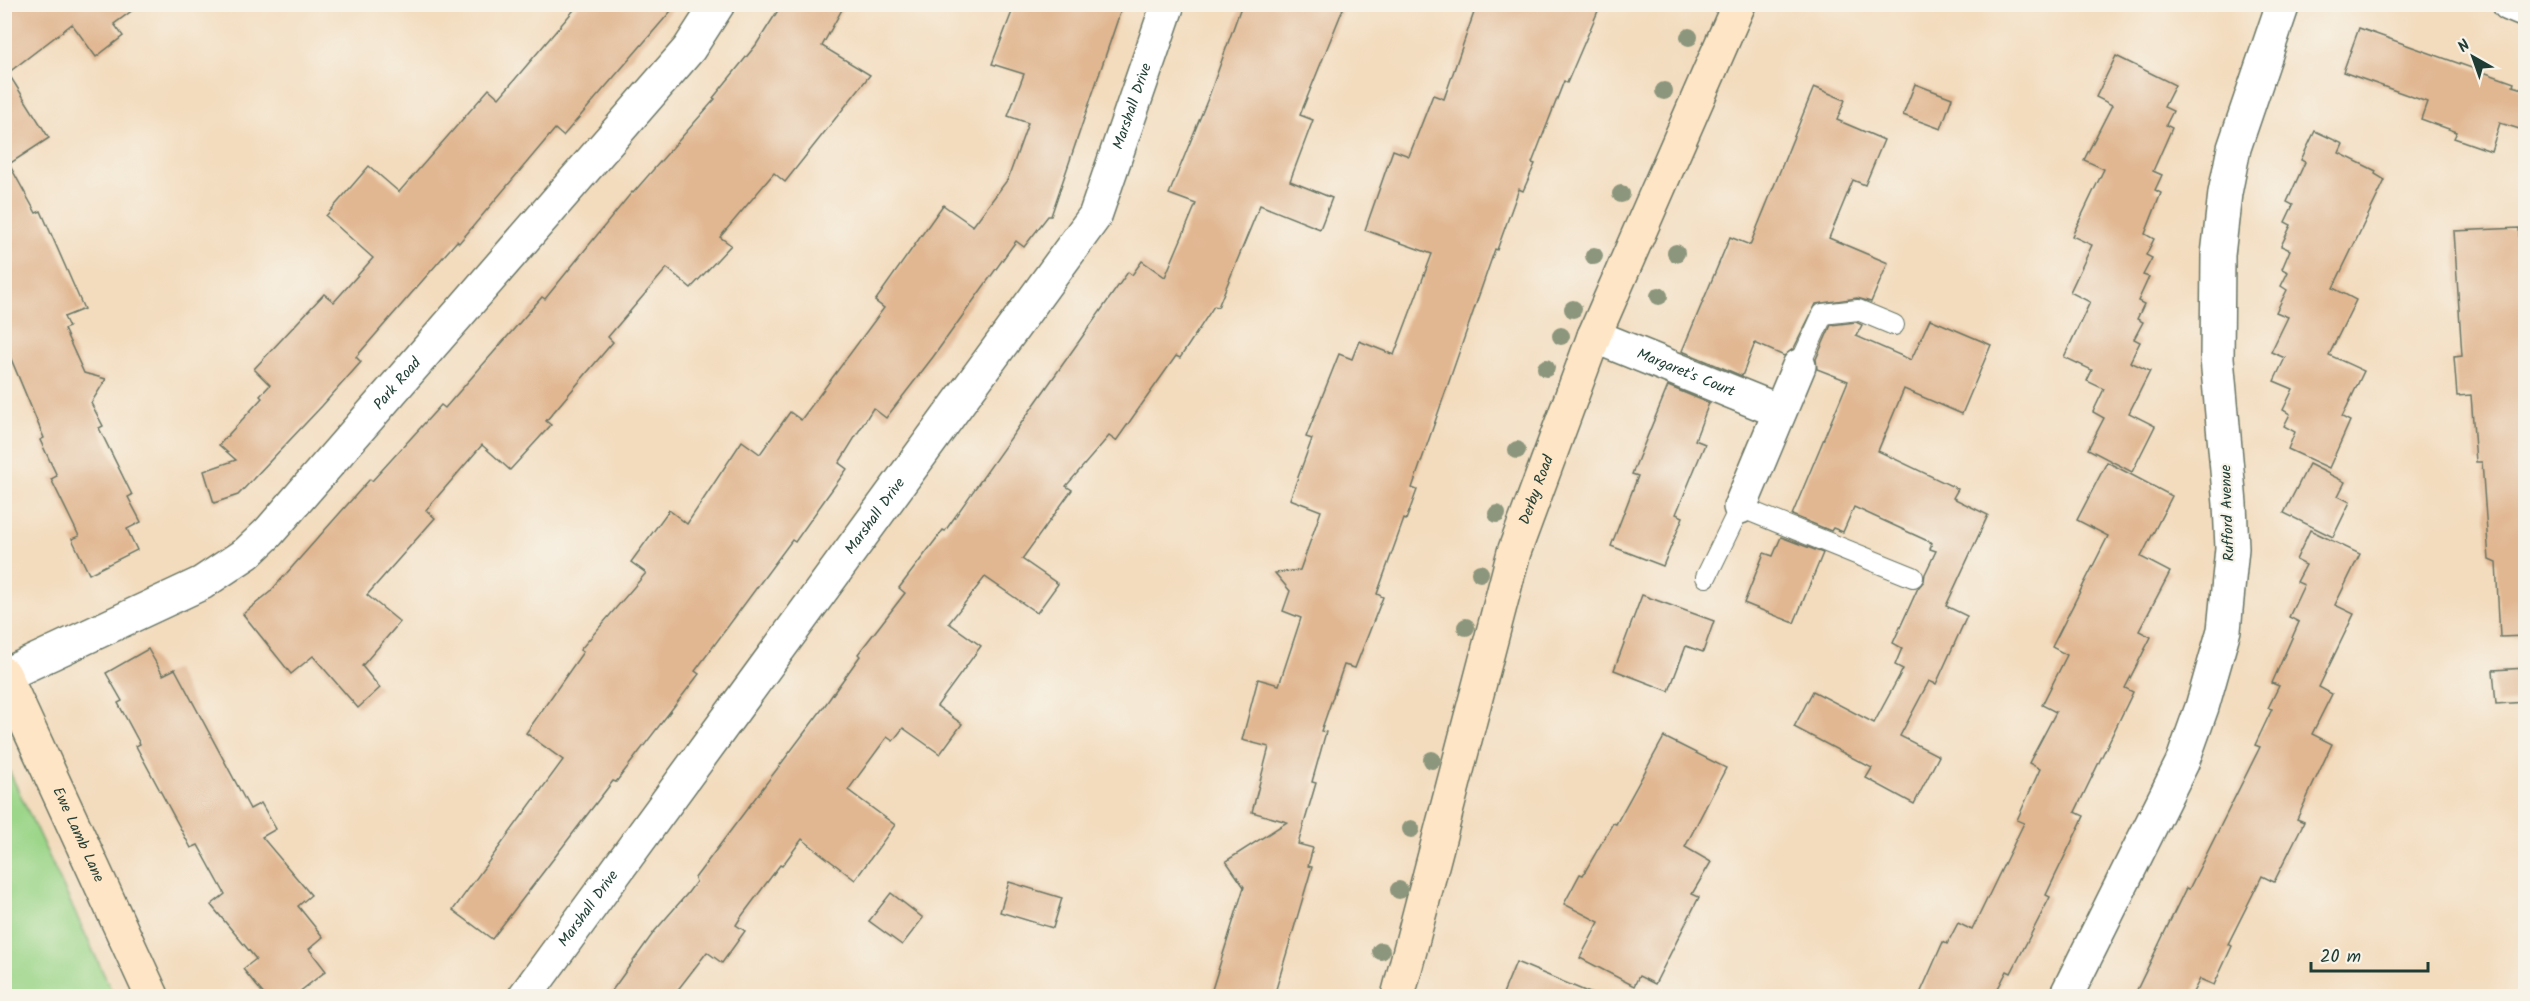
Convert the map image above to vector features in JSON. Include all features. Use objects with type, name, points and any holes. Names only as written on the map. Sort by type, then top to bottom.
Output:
[{"type":"main road","name":"Derby Road","points":[[1398,996],[1514,552],[1594,336],[1739,4]]},
{"type":"main road","name":"Ewe Lamb Lane","points":[[5,674],[152,996]]},
{"type":"street","name":"Park Road","points":[[5,674],[202,583],[228,567],[269,532],[689,49],[718,4]]},
{"type":"street","name":"Marshall Drive","points":[[525,996],[1095,216],[1168,4]]},
{"type":"street","name":"Rufford Avenue","points":[[2066,996],[2182,763],[2202,707],[2224,630],[2232,548],[2217,358],[2218,255],[2225,193],[2234,147],[2283,4]]},
{"type":"street","points":[[2509,4],[2526,11]]},
{"type":"street","name":"Margaret's Court","points":[[1594,336],[1779,411]]},
{"type":"street","points":[[1740,507],[1799,366]]},
{"type":"lane","points":[[1799,366],[1823,314],[1858,310],[1894,325]]},
{"type":"lane","points":[[1706,577],[1740,507],[1913,577]]},
{"type":"green space","points":[[5,762],[114,996],[5,996]]},
{"type":"building","points":[[4,4],[141,4],[114,24],[123,36],[96,57],[72,24],[8,73],[49,138],[9,164],[36,213],[41,211],[84,309],[64,317],[69,327],[64,329],[84,373],[106,379],[91,403],[103,426],[99,428],[132,495],[128,497],[141,522],[127,529],[137,550],[89,574],[72,539],[79,536],[51,479],[57,476],[40,440],[44,438],[4,342]]},
{"type":"building","points":[[579,4],[677,4],[563,136],[555,129],[459,243],[457,241],[356,357],[361,362],[322,406],[238,495],[214,503],[204,471],[236,460],[219,445],[262,398],[260,396],[270,385],[254,369],[324,294],[334,302],[373,258],[326,216],[369,166],[399,192],[489,89],[499,98]]},
{"type":"building","points":[[782,4],[845,4],[822,46],[870,75],[785,182],[774,173],[720,237],[731,245],[691,288],[667,268],[608,337],[613,342],[546,421],[551,425],[510,470],[482,445],[426,510],[435,518],[367,595],[400,622],[362,666],[380,688],[358,708],[313,656],[291,674],[243,614],[270,592],[370,479],[372,481],[441,405],[445,408],[542,297],[545,299],[632,192],[715,99],[713,98],[756,45]]},
{"type":"building","points":[[1015,4],[1123,4],[1051,216],[1048,216],[1024,247],[1016,241],[886,418],[873,408],[839,463],[847,469],[795,542],[792,540],[695,671],[699,674],[616,782],[613,781],[492,939],[453,910],[563,760],[526,733],[583,652],[580,650],[646,573],[631,562],[669,510],[687,524],[742,441],[760,454],[790,412],[801,420],[884,308],[875,301],[943,205],[973,226],[1008,179],[1028,123],[1008,116],[1024,74],[992,64]]},
{"type":"building","points":[[1242,4],[1345,4],[1300,115],[1313,120],[1290,181],[1332,198],[1320,229],[1260,205],[1218,307],[1214,306],[1180,358],[1176,356],[1116,441],[1109,436],[1066,486],[1072,490],[1022,559],[1058,584],[1037,613],[985,577],[949,623],[981,646],[937,706],[962,724],[940,754],[903,728],[893,741],[887,737],[848,790],[895,825],[855,880],[802,839],[741,917],[736,925],[745,931],[722,963],[707,952],[673,996],[608,996],[654,932],[696,882],[695,878],[823,708],[860,656],[858,654],[905,593],[899,588],[943,530],[945,531],[1128,272],[1132,275],[1142,261],[1165,277],[1196,204],[1169,194],[1209,96]]},
{"type":"building","points":[[1477,4],[1601,4],[1567,83],[1564,81],[1532,163],[1535,164],[1523,191],[1519,189],[1497,250],[1495,249],[1412,488],[1417,490],[1377,594],[1383,597],[1355,668],[1344,665],[1321,731],[1326,732],[1312,782],[1316,783],[1298,844],[1313,848],[1308,866],[1312,867],[1274,996],[1210,996],[1244,887],[1226,861],[1287,822],[1252,812],[1269,747],[1242,740],[1258,679],[1279,685],[1301,618],[1283,611],[1290,591],[1275,573],[1300,570],[1321,511],[1290,499],[1312,439],[1306,437],[1339,354],[1352,359],[1359,341],[1394,355],[1432,254],[1365,230],[1393,150],[1409,156],[1433,95],[1444,99]]},
{"type":"building","points":[[2359,28],[2514,83],[2513,86],[2526,90],[2526,131],[2500,123],[2491,151],[2454,138],[2457,132],[2421,119],[2427,102],[2343,72]]},
{"type":"building","points":[[2116,56],[2175,85],[2164,107],[2173,111],[2166,125],[2172,128],[2153,171],[2162,175],[2155,190],[2161,193],[2145,234],[2154,239],[2146,255],[2152,258],[2143,275],[2149,277],[2138,301],[2144,304],[2137,319],[2143,322],[2134,339],[2140,342],[2130,362],[2150,371],[2129,413],[2155,426],[2132,472],[2088,449],[2104,418],[2093,412],[2104,389],[2087,381],[2092,370],[2064,357],[2090,302],[2070,292],[2092,245],[2072,236],[2104,169],[2084,160],[2112,105],[2096,97]]},
{"type":"building","points":[[1915,84],[1952,98],[1941,129],[1903,115]]},
{"type":"building","points":[[1814,87],[1845,100],[1837,120],[1884,140],[1865,185],[1853,180],[1829,238],[1888,263],[1871,302],[1857,298],[1816,304],[1794,348],[1784,356],[1755,343],[1742,376],[1682,351],[1730,237],[1750,245]]},
{"type":"building","points":[[2315,131],[2343,144],[2339,153],[2376,171],[2375,174],[2385,180],[2333,288],[2356,300],[2329,355],[2364,371],[2342,417],[2350,421],[2329,468],[2288,449],[2295,432],[2284,426],[2290,414],[2283,410],[2293,389],[2274,381],[2285,358],[2271,352],[2288,317],[2276,312],[2287,290],[2281,286],[2288,272],[2282,269],[2290,250],[2281,246],[2291,225],[2285,222],[2293,205],[2287,202],[2305,162],[2301,160]]},
{"type":"building","points":[[2519,228],[2520,252],[2526,252],[2526,636],[2500,637],[2496,563],[2489,560],[2482,462],[2476,462],[2471,395],[2457,396],[2454,357],[2462,356],[2454,231]]},
{"type":"building","points":[[1930,319],[1991,345],[1962,414],[1904,389],[1878,451],[1958,489],[1953,498],[1988,515],[1946,606],[1967,616],[1936,684],[1929,681],[1900,736],[1939,756],[1914,804],[1866,778],[1872,768],[1794,727],[1813,691],[1874,723],[1903,669],[1895,665],[1902,648],[1893,643],[1918,588],[1924,581],[1936,551],[1930,549],[1932,543],[1854,507],[1843,532],[1833,528],[1831,531],[1792,515],[1848,381],[1817,369],[1816,359],[1831,325],[1856,322],[1862,325],[1856,336],[1911,360]]},
{"type":"building","points":[[1668,386],[1709,403],[1695,440],[1705,444],[1676,514],[1683,517],[1663,566],[1611,546],[1638,476],[1632,474]]},
{"type":"building","points":[[2107,462],[2172,496],[2141,557],[2170,572],[2139,631],[2151,637],[2125,688],[2133,692],[2075,812],[2084,816],[2046,895],[2050,897],[2011,973],[2007,971],[1994,996],[1919,996],[1943,942],[1947,944],[1958,923],[1972,930],[2024,823],[2017,820],[2040,769],[2029,763],[2056,712],[2042,705],[2067,655],[2052,647],[2108,536],[2077,520]]},
{"type":"building","points":[[2309,464],[2345,482],[2338,496],[2350,502],[2333,537],[2284,513]]},
{"type":"building","points":[[2310,530],[2360,554],[2335,605],[2354,614],[2319,687],[2332,694],[2312,734],[2332,744],[2297,819],[2304,822],[2274,882],[2262,876],[2228,944],[2232,946],[2214,985],[2200,979],[2191,996],[2134,996],[2186,888],[2189,889],[2260,747],[2255,745],[2272,709],[2268,708],[2279,686],[2272,683],[2299,622],[2289,617],[2304,585],[2297,582],[2306,565],[2296,560]]},
{"type":"building","points":[[1781,537],[1823,553],[1794,623],[1744,603],[1764,553],[1773,556]]},
{"type":"building","points":[[1642,595],[1714,621],[1703,652],[1686,646],[1669,691],[1614,670]]},
{"type":"building","points":[[148,649],[163,675],[175,669],[250,809],[261,803],[276,829],[262,837],[311,895],[298,906],[323,937],[309,949],[326,971],[294,996],[265,996],[243,969],[256,959],[211,905],[225,894],[198,845],[191,848],[136,746],[140,744],[118,703],[122,701],[106,673]]},
{"type":"building","points":[[2526,668],[2526,702],[2496,704],[2493,670]]},
{"type":"building","points":[[1664,737],[1726,768],[1685,847],[1711,862],[1692,894],[1699,897],[1655,984],[1639,976],[1634,986],[1580,958],[1599,922],[1564,904],[1580,874],[1583,875],[1613,823],[1616,824]]},
{"type":"building","points":[[1009,882],[1062,898],[1053,928],[1000,912]]},
{"type":"building","points":[[891,893],[923,918],[902,945],[869,921]]},
{"type":"building","points":[[1516,962],[1597,996],[1502,996]]}]
